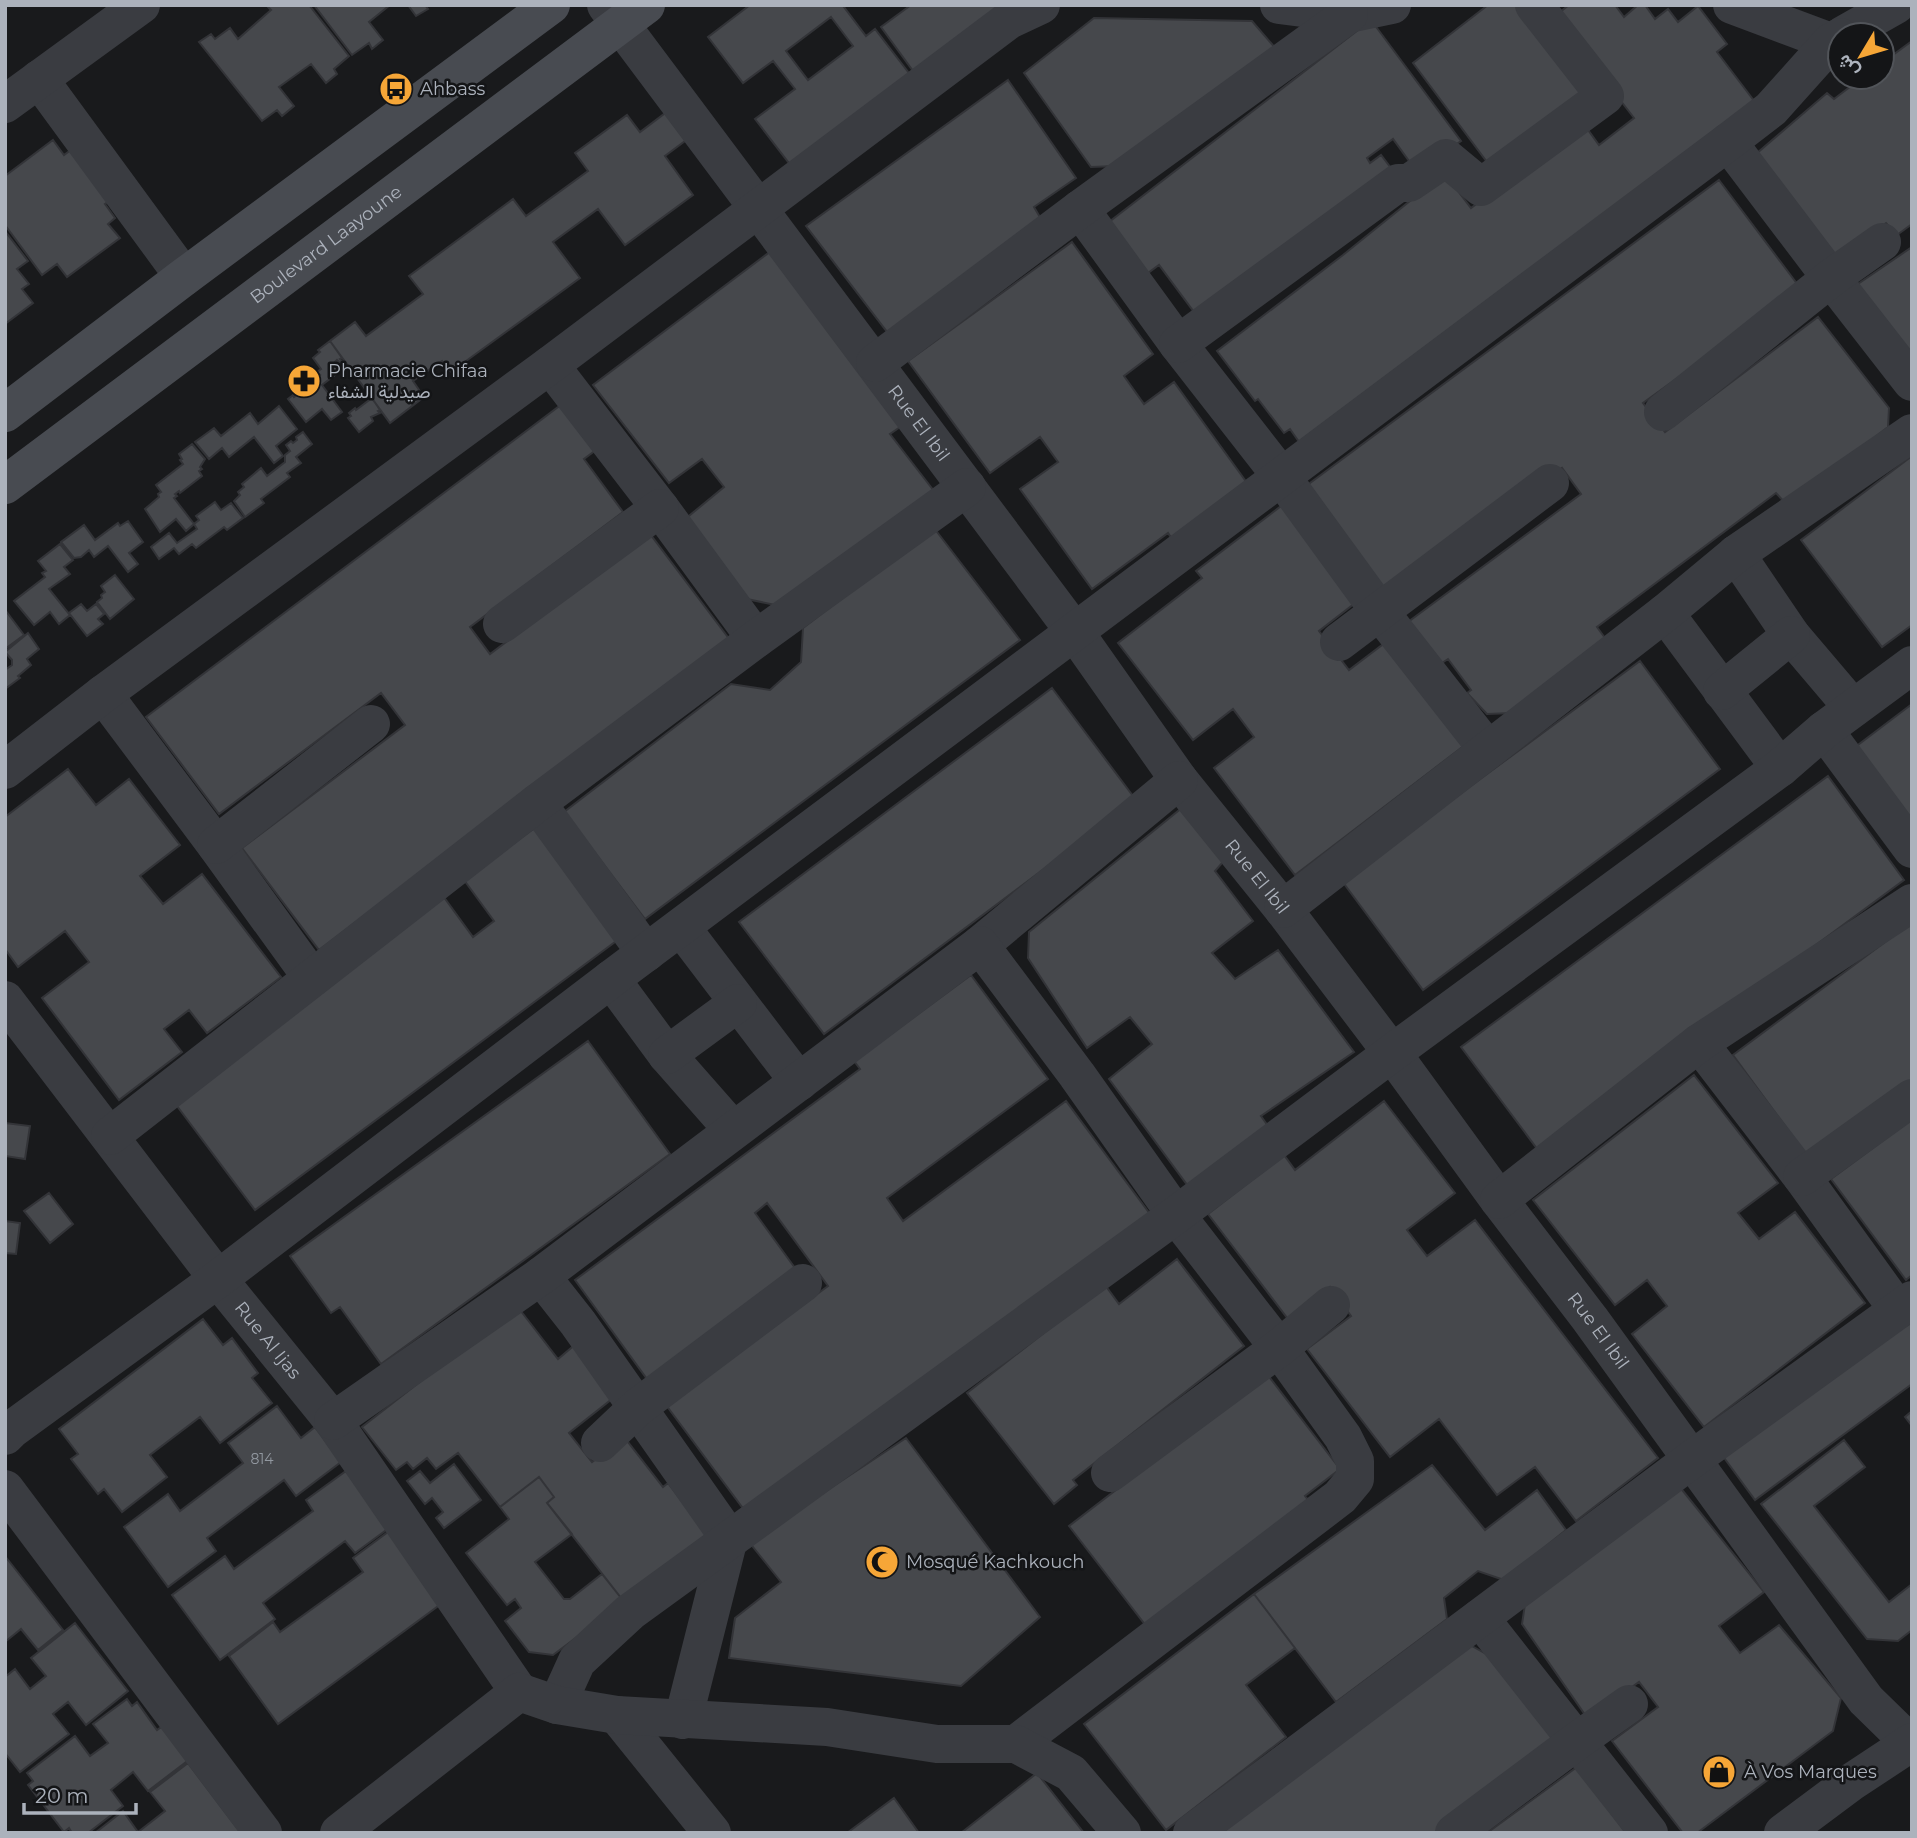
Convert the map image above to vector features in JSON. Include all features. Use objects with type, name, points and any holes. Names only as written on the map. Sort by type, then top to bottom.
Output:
[{"type":"street","points":[[5,104],[141,5]]},
{"type":"street","points":[[5,413],[551,5]]},
{"type":"street","points":[[5,770],[103,694],[550,365],[1009,20],[1041,5]]},
{"type":"street","points":[[1279,5],[1349,14],[1392,5]]},
{"type":"street","points":[[1178,344],[1398,183],[1409,183],[1446,158],[1481,187],[1605,96],[1534,5]]},
{"type":"street","points":[[1732,5],[1826,34]]},
{"type":"street","points":[[1868,21],[1896,5]]},
{"type":"street","name":"Rue El Ibil","points":[[624,12],[758,209],[1074,631],[1179,780],[1283,909],[1392,1053],[1590,1319],[1866,1700],[1911,1743]]},
{"type":"street","name":"Boulevard Laayoune","points":[[5,485],[624,12]]},
{"type":"street","points":[[875,363],[1080,209],[1349,14]]},
{"type":"street","points":[[5,1436],[218,1279],[611,979],[1728,142],[1771,109],[1826,51]]},
{"type":"street","points":[[38,79],[184,277]]},
{"type":"street","points":[[1728,142],[1912,382]]},
{"type":"street","points":[[1080,209],[1380,612],[1488,750]]},
{"type":"street","points":[[1663,412],[1831,278],[1882,242]]},
{"type":"street","points":[[550,365],[756,639]]},
{"type":"street","points":[[1283,909],[1665,613],[1736,554],[1912,433]]},
{"type":"street","points":[[1339,642],[1550,483]]},
{"type":"street","points":[[110,1136],[537,803],[756,639],[967,487]]},
{"type":"street","points":[[502,624],[660,508]]},
{"type":"street","points":[[1736,554],[1791,635],[1912,849]]},
{"type":"street","points":[[1665,613],[1780,768]]},
{"type":"street","points":[[1722,691],[1791,635]]},
{"type":"street","points":[[557,1704],[577,1661],[630,1612],[1176,1216],[1392,1053],[1780,768],[1839,719],[1912,665]]},
{"type":"street","points":[[103,694],[312,978]]},
{"type":"street","points":[[216,845],[371,724]]},
{"type":"street","points":[[333,1421],[541,1276],[799,1083],[980,945],[1179,780]]},
{"type":"street","points":[[537,803],[646,953]]},
{"type":"street","points":[[1499,1200],[1699,1043],[1912,903]]},
{"type":"street","points":[[681,927],[799,1083]]},
{"type":"street","points":[[980,945],[1176,1216],[1279,1348],[1343,1437],[1356,1461],[1355,1479],[1340,1497],[1016,1744]]},
{"type":"street","points":[[611,979],[667,1055],[733,1130]]},
{"type":"street","name":"Rue Al Ijas","points":[[5,1000],[218,1279],[333,1421],[519,1692]]},
{"type":"street","points":[[667,1055],[738,1003]]},
{"type":"street","points":[[1192,1833],[1691,1460],[1905,1305],[1699,1043]]},
{"type":"street","points":[[1802,1177],[1912,1098]]},
{"type":"street","points":[[541,1276],[578,1323],[729,1538],[683,1720]]},
{"type":"street","points":[[600,1443],[638,1407],[803,1283]]},
{"type":"street","points":[[1110,1473],[1279,1348],[1331,1305]]},
{"type":"street","points":[[5,1489],[263,1833]]},
{"type":"street","points":[[1480,1618],[1649,1833]]},
{"type":"street","points":[[339,1833],[519,1692],[557,1704],[617,1715],[827,1727],[937,1744],[1016,1744],[1072,1773],[1122,1833]]},
{"type":"street","points":[[1454,1833],[1629,1704]]},
{"type":"street","points":[[617,1715],[712,1833]]},
{"type":"street","points":[[1783,1833],[1850,1783],[1911,1743]]},
{"type":"building","points":[[266,5],[309,5],[349,56],[334,69],[337,74],[326,83],[311,64],[279,87],[294,106],[282,116],[277,110],[262,121],[199,42],[211,34],[215,39],[230,28],[238,39],[271,10]]},
{"type":"building","points":[[314,5],[390,5],[369,22],[383,40],[372,49],[369,43],[352,55]]},
{"type":"building","points":[[408,5],[425,5],[428,9],[416,16]]},
{"type":"building","points":[[750,5],[846,5],[844,7],[866,36],[875,29],[912,77],[792,167],[755,119],[795,89],[773,61],[743,83],[708,37]],"holes":[[[831,17],[853,46],[808,80],[786,51]]]},
{"type":"building","points":[[911,5],[1012,5],[916,75],[881,27]]},
{"type":"building","points":[[1488,5],[1521,5],[1587,92],[1490,166],[1413,63]]},
{"type":"building","points":[[1569,5],[1615,5],[1624,17],[1638,5],[1645,5],[1655,19],[1668,9],[1678,22],[1698,6],[1727,44],[1717,52],[1758,106],[1304,449],[1290,429],[1284,433],[1258,399],[1255,401],[1217,351],[1421,192],[1439,166],[1471,208],[1583,123],[1599,145],[1634,118],[1555,16]]},
{"type":"building","points":[[1094,18],[1252,21],[1277,50],[1117,166],[1091,167],[1024,73]]},
{"type":"building","points":[[1371,20],[1461,141],[1417,172],[1393,139],[1367,158],[1370,163],[1381,155],[1394,172],[1197,316],[1159,265],[1148,273],[1109,222]]},
{"type":"building","points":[[1912,41],[1912,224],[1897,235],[1886,223],[1837,263],[1756,154],[1827,93],[1834,99],[1845,91],[1896,91],[1896,53]]},
{"type":"building","points":[[1008,80],[1076,178],[1034,207],[1044,224],[891,337],[806,226]]},
{"type":"building","points":[[668,111],[689,138],[665,156],[693,195],[625,245],[598,209],[553,242],[580,278],[451,372],[442,361],[413,381],[424,397],[390,423],[330,341],[355,322],[366,336],[423,294],[409,276],[513,199],[526,216],[588,171],[575,153],[627,115],[640,132]]},
{"type":"building","points":[[53,140],[64,155],[72,149],[119,194],[105,204],[115,218],[108,224],[120,238],[67,277],[57,264],[42,275],[5,225],[5,176]]},
{"type":"building","points":[[1719,180],[1801,289],[1643,403],[1665,432],[1818,317],[1889,408],[1888,427],[1788,506],[1776,493],[1597,627],[1605,638],[1513,713],[1487,714],[1467,693],[1471,690],[1448,659],[1439,665],[1408,622],[1581,494],[1562,468],[1389,596],[1306,486]]},
{"type":"building","points":[[5,231],[28,261],[17,269],[29,284],[22,289],[33,303],[5,324]]},
{"type":"building","points":[[1072,242],[1153,354],[1124,376],[1144,404],[1174,382],[1250,487],[1174,542],[1168,533],[1092,589],[1020,489],[1058,462],[1040,437],[990,473],[908,361]]},
{"type":"building","points":[[1912,247],[1912,365],[1855,286]]},
{"type":"building","points":[[771,251],[903,425],[890,434],[934,491],[780,606],[747,599],[684,520],[724,487],[702,459],[669,483],[593,385]]},
{"type":"building","points":[[330,341],[342,361],[335,362],[339,372],[322,385],[342,412],[331,420],[322,409],[306,422],[288,399],[297,395],[295,393],[301,388],[299,386],[313,375],[316,378],[320,375],[317,372],[321,369],[313,358],[320,352],[318,350]]},
{"type":"building","points":[[372,398],[380,413],[371,417],[373,421],[359,432],[348,418],[351,416],[349,413]]},
{"type":"building","points":[[570,398],[604,444],[584,459],[623,512],[470,627],[490,654],[650,534],[730,640],[319,950],[242,848],[405,725],[381,693],[219,814],[146,717]]},
{"type":"building","points":[[279,406],[297,429],[276,446],[283,456],[274,463],[254,437],[229,457],[222,448],[209,459],[195,442],[214,428],[221,436],[250,413],[258,424]]},
{"type":"building","points":[[303,432],[312,444],[296,457],[301,463],[287,473],[290,477],[261,499],[264,503],[245,517],[234,501],[244,487],[242,484],[261,468],[267,476],[285,462],[285,455],[290,451],[286,445],[297,440],[296,437]]},
{"type":"building","points":[[192,444],[205,459],[199,471],[202,476],[175,494],[177,496],[174,498],[194,524],[186,531],[176,519],[160,532],[145,509],[159,497],[161,492],[156,485],[183,464],[179,454]]},
{"type":"building","points":[[1912,456],[1912,625],[1882,647],[1801,540]]},
{"type":"building","points":[[215,502],[221,510],[231,503],[243,518],[227,530],[224,527],[196,548],[192,544],[179,554],[174,548],[159,559],[151,547],[169,533],[177,543],[197,529],[194,524],[199,520],[196,516]]},
{"type":"building","points":[[1285,503],[1359,600],[1319,631],[1349,670],[1390,639],[1469,742],[1295,875],[1214,768],[1254,737],[1233,709],[1193,740],[1118,643],[1202,578],[1196,571]]},
{"type":"building","points":[[128,521],[143,542],[129,553],[138,564],[128,572],[108,546],[94,557],[89,550],[81,557],[74,558],[61,542],[84,525],[95,540],[118,523],[120,526]]},
{"type":"building","points":[[934,528],[1020,640],[645,919],[564,812],[731,684],[770,690],[801,662],[803,628]]},
{"type":"building","points":[[60,544],[73,560],[64,567],[70,574],[49,589],[70,615],[59,624],[50,612],[34,625],[14,601],[45,577],[42,573],[46,571],[38,561]]},
{"type":"building","points":[[115,575],[134,599],[110,619],[97,602],[105,592],[101,586]]},
{"type":"building","points":[[81,604],[87,611],[96,604],[104,614],[98,619],[103,624],[87,636],[69,613]]},
{"type":"building","points":[[5,612],[24,635],[5,649]]},
{"type":"building","points":[[28,633],[39,649],[27,659],[31,665],[18,676],[20,678],[5,689],[5,670],[12,665],[12,660],[5,652]]},
{"type":"building","points":[[1640,661],[1720,769],[1423,990],[1342,881]]},
{"type":"building","points":[[1052,688],[1136,800],[824,1034],[739,922]]},
{"type":"building","points":[[1912,704],[1912,832],[1850,751]]},
{"type":"building","points":[[68,769],[96,805],[129,779],[180,845],[140,876],[163,904],[202,874],[281,977],[207,1033],[189,1010],[164,1029],[182,1052],[119,1100],[42,998],[89,962],[65,931],[18,967],[5,949],[5,817]]},
{"type":"building","points":[[1828,776],[1904,880],[1538,1150],[1461,1047]]},
{"type":"building","points":[[1183,807],[1223,862],[1215,871],[1253,921],[1212,953],[1235,979],[1278,950],[1354,1052],[1261,1116],[1268,1126],[1188,1186],[1109,1079],[1152,1044],[1130,1017],[1087,1048],[1028,958],[1029,932]]},
{"type":"building","points":[[540,824],[623,936],[255,1210],[171,1098],[443,896],[473,937],[494,921],[464,880]]},
{"type":"building","points":[[1912,922],[1912,1084],[1810,1160],[1733,1055]]},
{"type":"building","points":[[971,975],[1048,1079],[887,1198],[903,1221],[1066,1101],[1150,1214],[745,1511],[666,1405],[828,1286],[767,1203],[755,1213],[795,1268],[647,1379],[575,1280],[860,1069],[854,1061]]},
{"type":"building","points":[[588,1041],[670,1154],[381,1364],[340,1307],[331,1313],[290,1256]]},
{"type":"building","points":[[1694,1075],[1778,1183],[1738,1213],[1759,1239],[1795,1212],[1865,1303],[1704,1427],[1632,1334],[1667,1306],[1647,1280],[1615,1305],[1533,1200]]},
{"type":"building","points":[[1384,1101],[1455,1193],[1407,1230],[1427,1256],[1475,1220],[1658,1458],[1576,1521],[1535,1467],[1497,1495],[1439,1419],[1390,1457],[1307,1349],[1351,1316],[1330,1287],[1288,1319],[1208,1214],[1284,1155],[1295,1170]]},
{"type":"building","points":[[1912,1119],[1912,1275],[1906,1280],[1831,1179]]},
{"type":"building","points":[[5,1123],[30,1126],[25,1159],[5,1156]]},
{"type":"building","points":[[49,1193],[73,1224],[50,1243],[24,1211]]},
{"type":"building","points":[[5,1221],[20,1223],[16,1254],[5,1253]]},
{"type":"building","points":[[1177,1259],[1244,1346],[1073,1480],[1077,1485],[1054,1504],[967,1393],[1105,1285],[1119,1304]]},
{"type":"building","points":[[517,1306],[558,1359],[577,1343],[617,1395],[569,1433],[592,1462],[624,1437],[663,1487],[668,1483],[713,1542],[625,1603],[547,1503],[554,1497],[539,1477],[500,1507],[458,1453],[436,1469],[427,1458],[413,1469],[407,1462],[396,1470],[362,1427]]},
{"type":"building","points":[[1912,1314],[1912,1384],[1755,1500],[1722,1455]]},
{"type":"building","points":[[203,1319],[223,1345],[232,1338],[258,1373],[252,1378],[272,1403],[220,1443],[200,1417],[150,1455],[167,1477],[122,1512],[104,1489],[98,1494],[71,1459],[78,1454],[59,1429]]},
{"type":"building","points":[[1267,1374],[1340,1469],[1305,1496],[1313,1506],[1150,1631],[1069,1526]]},
{"type":"building","points":[[277,1406],[301,1438],[315,1427],[341,1462],[296,1496],[284,1480],[207,1538],[216,1551],[168,1587],[124,1527],[168,1494],[180,1511],[243,1463],[228,1443]]},
{"type":"building","points":[[1912,1411],[1912,1426],[1905,1417]]},
{"type":"building","name":"Mosqué Kachkouch","points":[[906,1438],[1040,1617],[961,1686],[729,1658],[735,1618],[781,1582],[749,1542]]},
{"type":"building","points":[[1844,1440],[1865,1467],[1814,1506],[1889,1602],[1912,1584],[1912,1630],[1898,1641],[1867,1639],[1761,1504]]},
{"type":"building","points":[[454,1464],[481,1500],[444,1528],[436,1518],[443,1512],[432,1498],[425,1504],[407,1481],[420,1471],[430,1483]]},
{"type":"building","points":[[1432,1465],[1485,1530],[1537,1490],[1566,1530],[1504,1580],[1478,1571],[1444,1598],[1447,1619],[1336,1702],[1254,1594]]},
{"type":"building","points":[[346,1471],[389,1528],[355,1553],[345,1541],[263,1603],[275,1619],[220,1660],[172,1595],[225,1556],[234,1569],[313,1511],[306,1500]]},
{"type":"building","points":[[539,1477],[554,1497],[547,1503],[572,1534],[535,1562],[564,1599],[570,1599],[602,1574],[625,1603],[553,1655],[529,1652],[505,1621],[521,1608],[515,1599],[507,1605],[466,1553],[509,1519],[500,1507]]},
{"type":"building","points":[[1679,1486],[1764,1592],[1719,1626],[1740,1653],[1779,1625],[1841,1698],[1833,1731],[1697,1833],[1683,1833],[1612,1741],[1658,1707],[1639,1682],[1588,1719],[1522,1624],[1525,1604]]},
{"type":"building","points":[[392,1529],[445,1601],[278,1724],[229,1656],[273,1622],[280,1632],[363,1572],[353,1558]]},
{"type":"building","points":[[5,1556],[63,1630],[38,1650],[21,1629],[5,1642]]},
{"type":"building","points":[[1254,1594],[1295,1648],[1246,1685],[1286,1737],[1166,1830],[1084,1724]]},
{"type":"building","points":[[75,1623],[128,1691],[86,1725],[68,1702],[53,1714],[69,1734],[20,1772],[5,1753],[5,1677],[15,1669],[30,1689],[46,1676],[31,1658]]},
{"type":"building","points":[[1470,1645],[1488,1655],[1555,1738],[1434,1833],[1216,1833]]},
{"type":"building","points":[[127,1699],[132,1706],[137,1702],[157,1730],[164,1725],[190,1759],[148,1791],[133,1772],[111,1790],[123,1806],[88,1833],[72,1833],[69,1828],[64,1832],[28,1785],[33,1781],[27,1773],[75,1736],[90,1756],[108,1743],[93,1724]]},
{"type":"building","points":[[188,1763],[241,1833],[95,1833],[123,1811],[138,1832],[165,1811],[150,1792]]},
{"type":"building","points":[[1577,1767],[1626,1833],[1487,1833]]},
{"type":"building","points":[[1037,1773],[1084,1833],[961,1833]]},
{"type":"building","points":[[894,1798],[919,1833],[847,1833]]},
{"type":"place","name":"Ahbass","points":[[396,89]]},
{"type":"place","name":"Pharmacie Chifaa صيدلية الشفاء","points":[[304,381]]},
{"type":"place","name":"Mosqué Kachkouch","points":[[882,1562]]},
{"type":"place","name":"À Vos Marques","points":[[1719,1772]]}]
